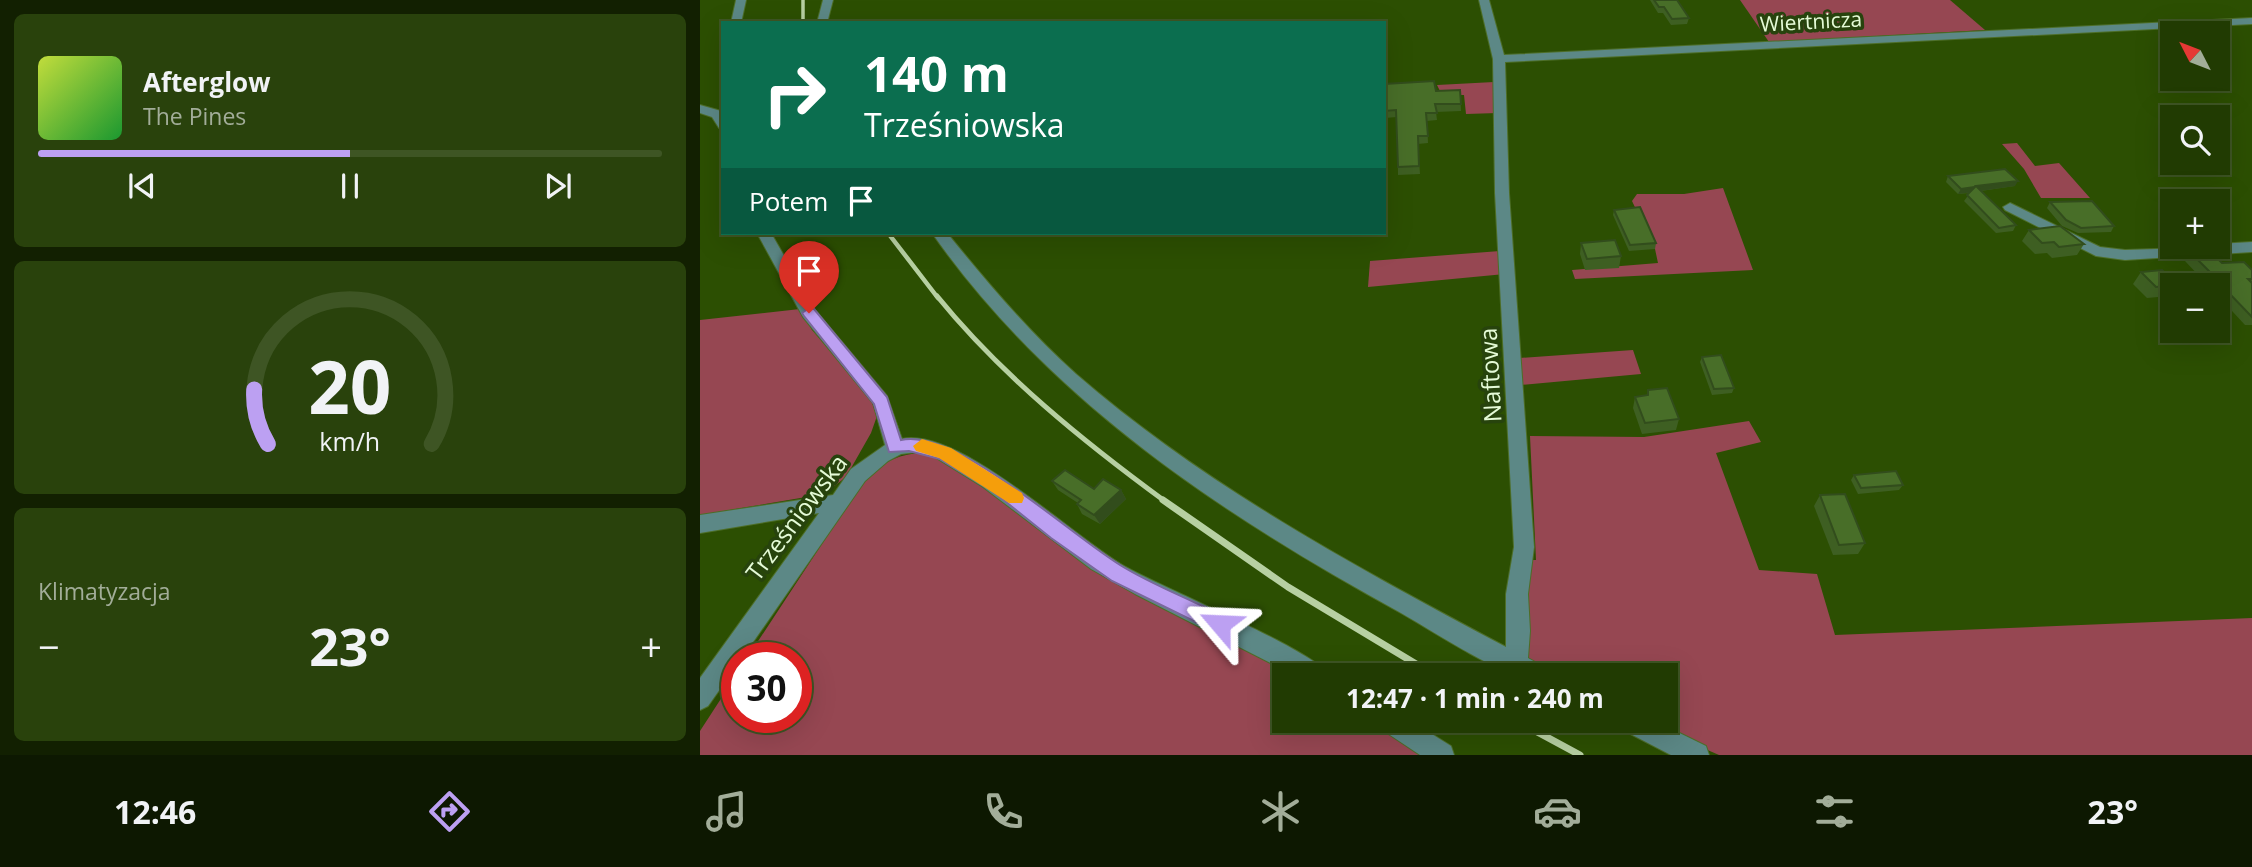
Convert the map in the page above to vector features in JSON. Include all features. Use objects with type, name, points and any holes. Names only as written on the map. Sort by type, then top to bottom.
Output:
[{"type":"street","points":[[736,21],[741,0]]},
{"type":"street","points":[[823,21],[828,0]]},
{"type":"street","name":"Naftowa","points":[[1484,0],[1499,59],[1502,193],[1524,547],[1517,594],[1519,631],[1516,663]]},
{"type":"street","name":"Wiertnicza","points":[[1499,59],[2252,21]]},
{"type":"street","points":[[705,109],[721,100]]},
{"type":"street","points":[[705,109],[721,119]]},
{"type":"street","points":[[2010,207],[2096,251],[2125,255],[2252,247]]},
{"type":"street","points":[[765,235],[809,313],[881,401],[895,448],[909,444],[944,453],[1005,491],[1057,533],[1119,575],[1295,663]]},
{"type":"street","points":[[941,235],[1033,343],[1071,379],[1190,472],[1303,549],[1514,663]]},
{"type":"street","name":"Trześniowska","points":[[700,698],[839,502],[869,465],[895,448]]},
{"type":"street","points":[[700,524],[839,502]]},
{"type":"street","points":[[1408,733],[1442,755]]},
{"type":"street","points":[[1653,733],[1697,755]]},
{"type":"shaded area","points":[[1740,0],[1950,0],[1985,30],[1769,42]]},
{"type":"shaded area","points":[[1494,82],[1498,113],[1466,114],[1464,95],[1442,95],[1437,85]]},
{"type":"shaded area","points":[[2017,143],[2035,166],[2059,163],[2090,198],[2041,198],[2024,169],[2002,144]]},
{"type":"shaded area","points":[[1723,188],[1753,270],[1575,279],[1572,270],[1658,263],[1655,249],[1632,201],[1637,194],[1684,194]]},
{"type":"shaded area","points":[[1500,251],[1505,274],[1368,287],[1370,261]]},
{"type":"shaded area","points":[[800,309],[812,330],[870,397],[877,416],[871,433],[846,477],[824,494],[700,515],[700,320]]},
{"type":"shaded area","points":[[1633,350],[1641,374],[1520,385],[1519,358]]},
{"type":"shaded area","points":[[1749,421],[1761,442],[1716,453],[1759,570],[1817,574],[1835,635],[2252,618],[2252,755],[1719,755],[1669,733],[1678,733],[1678,663],[1516,663],[1522,560],[1536,560],[1530,436],[1644,437]]},
{"type":"shaded area","points":[[918,453],[941,460],[1281,663],[1272,663],[1272,733],[1388,733],[1420,755],[700,755],[700,731],[721,699],[721,733],[812,733],[812,642],[758,642],[860,486],[886,463]]},
{"type":"building","points":[[1654,0],[1677,0],[1689,18],[1672,19],[1664,7],[1659,7]]},
{"type":"building","points":[[1434,81],[1436,91],[1460,90],[1461,104],[1435,104],[1437,113],[1426,113],[1428,136],[1418,136],[1419,166],[1398,167],[1396,110],[1386,111],[1386,84]]},
{"type":"building","points":[[2005,169],[2018,181],[1976,186],[2016,225],[1999,228],[1967,195],[1975,187],[1961,189],[1948,176]]},
{"type":"building","points":[[2092,201],[2114,226],[2081,228],[2066,220],[2050,202]]},
{"type":"building","points":[[1640,207],[1656,243],[1630,245],[1614,210]]},
{"type":"building","points":[[2060,226],[2084,244],[2059,247],[2054,242],[2042,243],[2029,230]]},
{"type":"building","points":[[1615,240],[1621,256],[1587,259],[1581,243]]},
{"type":"building","points":[[2197,259],[2218,259],[2222,263],[2244,262],[2252,270],[2252,279],[2248,279],[2252,283],[2252,317],[2230,294],[2230,273],[2211,273]]},
{"type":"building","points":[[2162,270],[2165,273],[2160,273],[2160,287],[2156,287],[2141,272]]},
{"type":"building","points":[[1721,355],[1734,388],[1714,389],[1702,357]]},
{"type":"building","points":[[1667,388],[1679,419],[1645,423],[1635,397],[1648,395],[1648,390]]},
{"type":"building","points":[[1065,470],[1094,489],[1103,479],[1121,490],[1094,515],[1077,504],[1081,500],[1052,481]]},
{"type":"building","points":[[1896,471],[1903,485],[1861,488],[1854,475]]},
{"type":"building","points":[[1845,494],[1865,543],[1839,545],[1820,495]]},
{"type":"railway","points":[[803,0],[803,21]]},
{"type":"railway","points":[[890,235],[938,298]]},
{"type":"railway","points":[[937,296],[1016,380],[1105,456],[1166,502]]},
{"type":"railway","points":[[1163,500],[1288,587],[1414,663]]},
{"type":"railway","points":[[1539,733],[1580,755]]},
{"type":"slow traffic","points":[[922,446],[944,453],[1015,498]]},
{"type":"route","points":[[809,313],[870,384],[881,401],[895,448],[909,444],[944,453],[997,485],[1057,533],[1119,575],[1220,624]]}]
